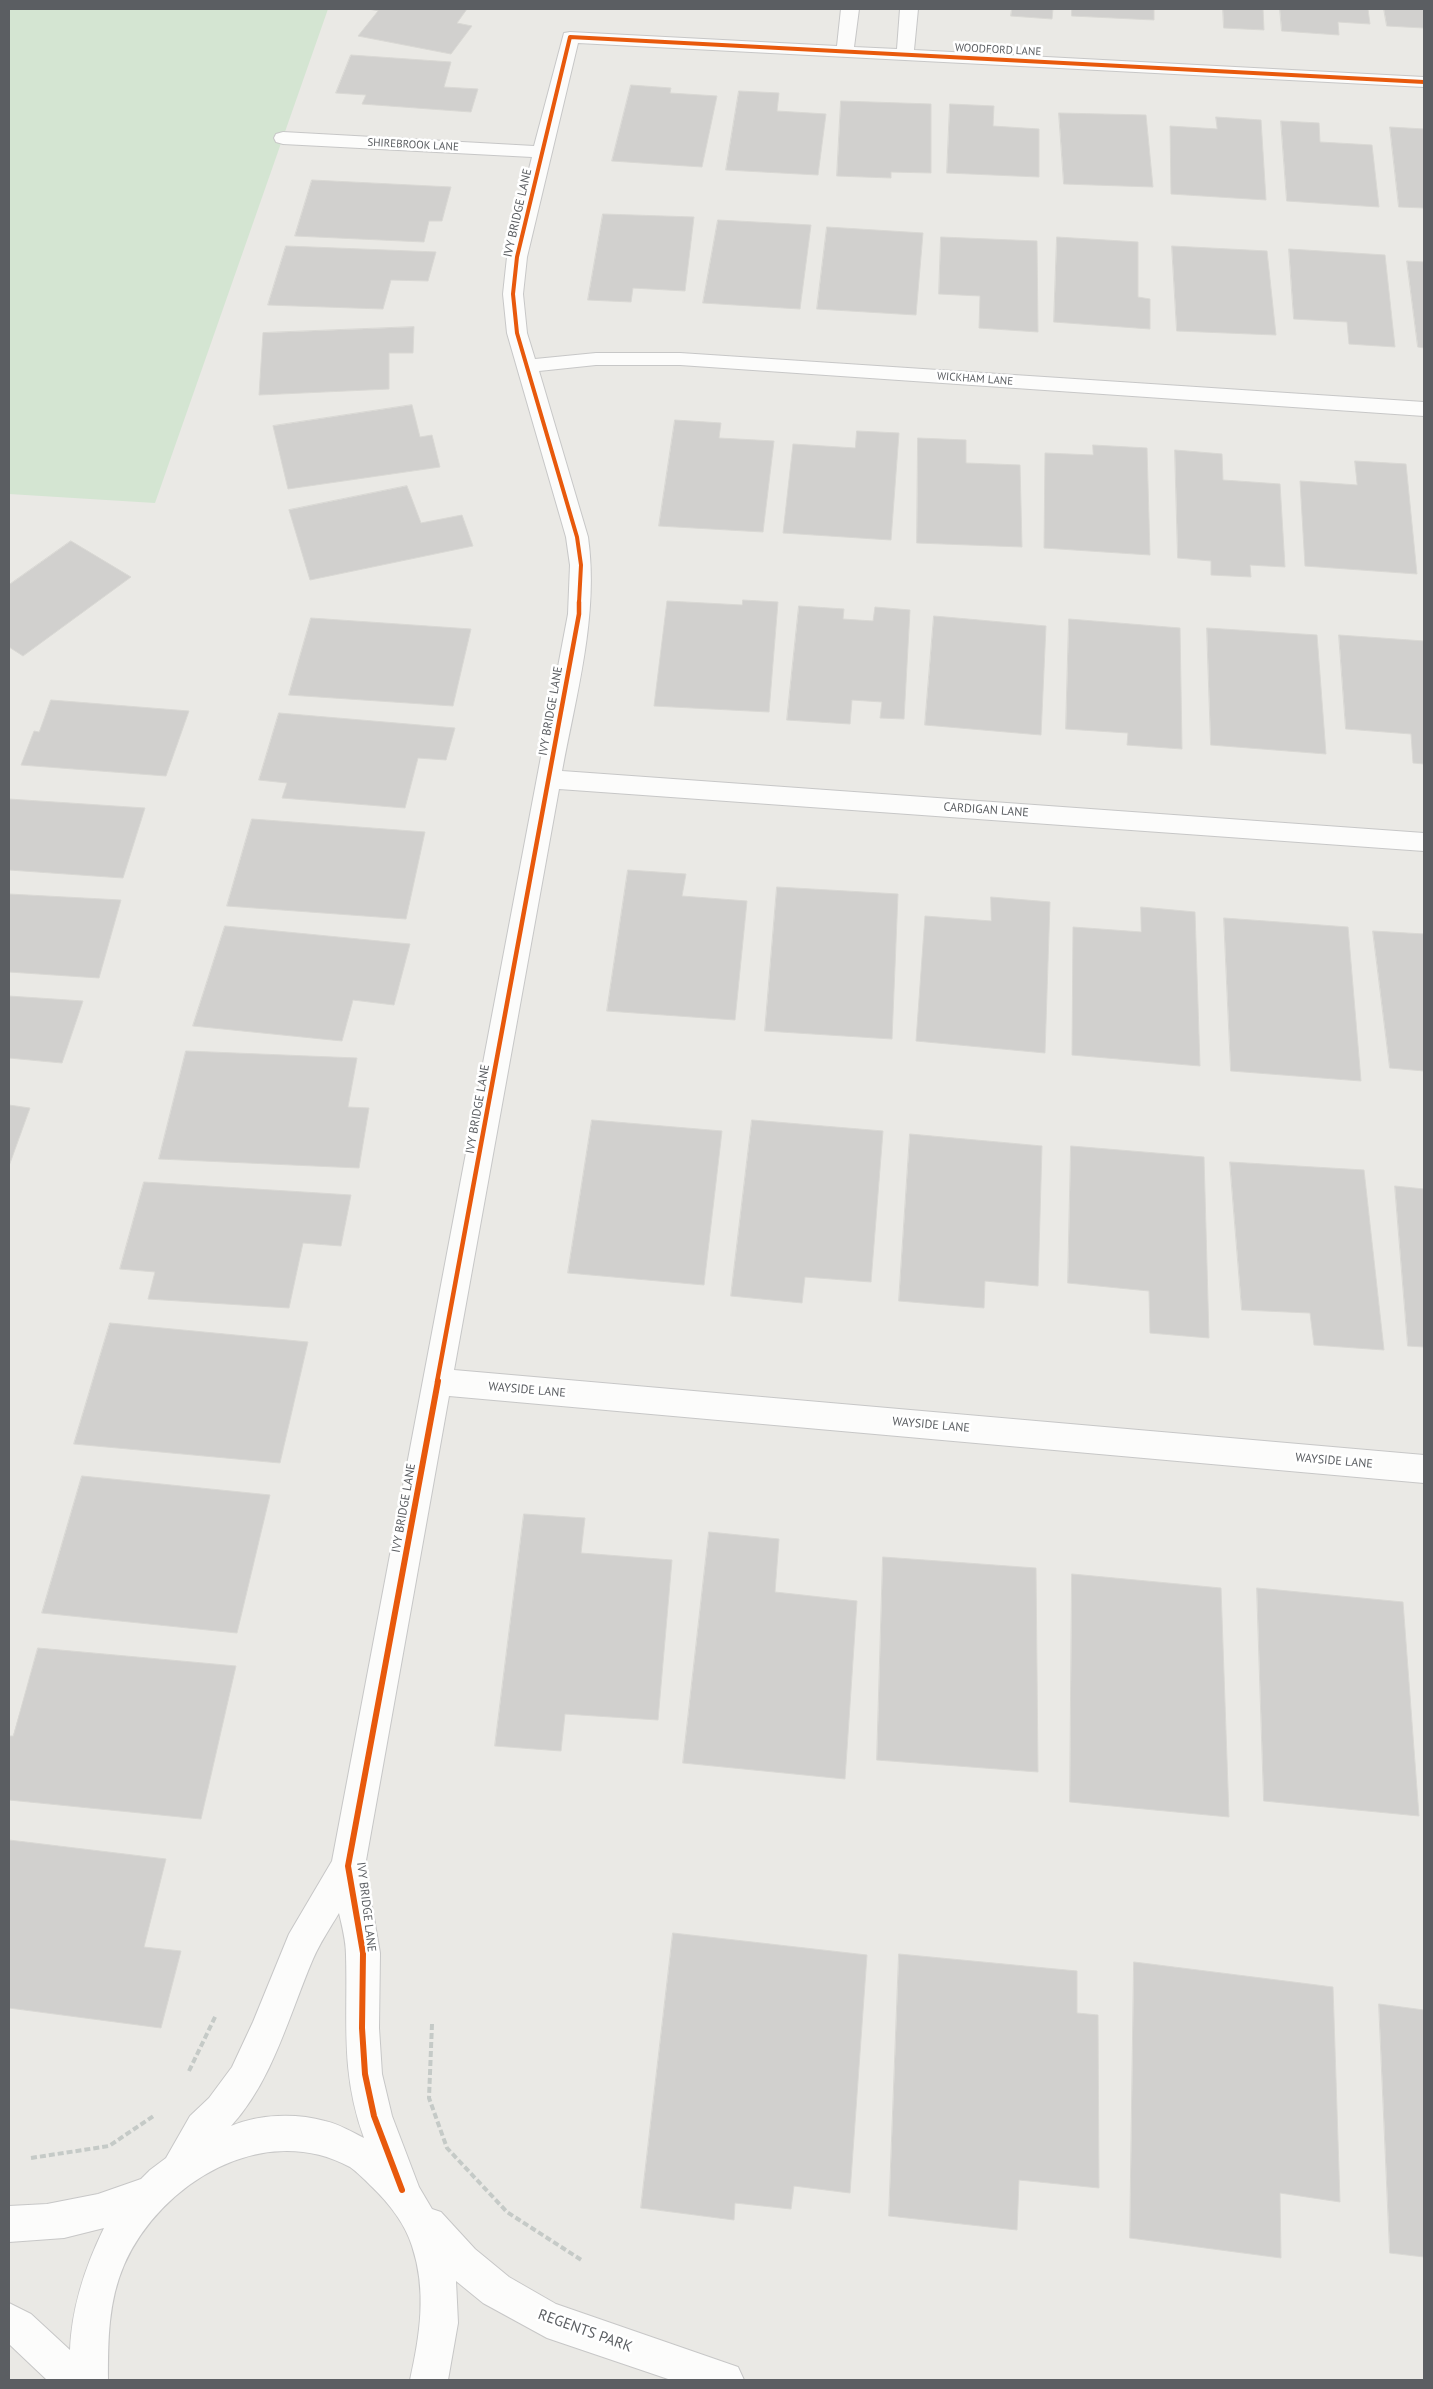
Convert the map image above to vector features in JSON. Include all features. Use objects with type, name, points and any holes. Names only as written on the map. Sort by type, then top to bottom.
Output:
[{"type":"street","points":[[845,52],[850,9]]},
{"type":"street","points":[[905,55],[909,9]]},
{"type":"street","name":"WOODFORD LANE","points":[[570,37],[1424,82]]},
{"type":"street","name":"IVY BRIDGE LANE","points":[[179,2168],[203,2129],[221,2110],[244,2079],[266,2033],[301,1946],[348,1866],[549,779],[578,614],[581,565],[574,519],[517,333],[513,294],[518,257],[570,37]]},
{"type":"street","name":"SHIREBROOK LANE","points":[[283,138],[543,152]]},
{"type":"street","name":"WICKHAM LANE","points":[[526,366],[596,359],[680,359],[1424,409]]},
{"type":"street","name":"CARDIGAN LANE","points":[[549,779],[1424,842]]},
{"type":"street","name":"WAYSIDE LANE","points":[[438,1382],[1424,1469]]},
{"type":"street","name":"IVY BRIDGE LANE","points":[[348,1866],[363,1953],[362,2028],[366,2074],[374,2116],[410,2202],[431,2244],[439,2281],[441,2317],[436,2356],[429,2380]]},
{"type":"street","name":"REGENTS PARK","points":[[179,2168],[208,2151],[238,2139],[269,2132],[299,2133],[328,2138],[356,2150],[381,2168],[462,2262],[496,2290],[547,2319],[725,2380]]},
{"type":"street","points":[[89,2380],[87,2348],[90,2314],[100,2280],[113,2248],[131,2218],[179,2168]]},
{"type":"street","points":[[9,2224],[53,2223],[89,2216],[152,2194]]},
{"type":"street","points":[[9,2321],[53,2359],[71,2380]]},
{"type":"path","points":[[187,2076],[216,2015]]},
{"type":"path","points":[[432,2024],[429,2098],[447,2148],[507,2212],[583,2260]]},
{"type":"path","points":[[31,2158],[109,2146],[158,2113]]},
{"type":"green space","points":[[9,9],[328,9],[155,503],[9,494]]},
{"type":"building","points":[[368,9],[467,9],[457,23],[472,26],[451,54],[358,36],[378,11]]},
{"type":"building","points":[[1012,9],[1053,9],[1052,19],[1011,16]]},
{"type":"building","points":[[1072,9],[1154,9],[1154,20],[1072,16]]},
{"type":"building","points":[[1223,9],[1263,9],[1264,30],[1224,28]]},
{"type":"building","points":[[1280,9],[1368,9],[1370,24],[1338,22],[1339,35],[1282,31]]},
{"type":"building","points":[[1384,9],[1424,9],[1424,28],[1387,26]]},
{"type":"building","points":[[351,55],[451,62],[444,87],[478,89],[471,112],[362,104],[366,95],[336,93]]},
{"type":"building","points":[[631,85],[671,88],[670,93],[717,96],[702,167],[612,161]]},
{"type":"building","points":[[739,91],[779,93],[777,111],[826,114],[818,175],[726,170]]},
{"type":"building","points":[[841,101],[931,104],[931,173],[891,172],[891,178],[837,176]]},
{"type":"building","points":[[950,104],[994,106],[993,126],[1039,129],[1039,177],[947,173]]},
{"type":"building","points":[[1059,113],[1146,115],[1153,187],[1064,184]]},
{"type":"building","points":[[1216,117],[1261,120],[1266,200],[1171,194],[1170,126],[1217,129]]},
{"type":"building","points":[[1281,121],[1319,123],[1320,142],[1372,145],[1379,207],[1287,201]]},
{"type":"building","points":[[1390,127],[1424,129],[1424,208],[1399,207]]},
{"type":"building","points":[[312,180],[451,187],[442,221],[429,221],[424,242],[295,236]]},
{"type":"building","points":[[603,214],[694,217],[685,291],[633,288],[631,302],[588,300]]},
{"type":"building","points":[[718,220],[811,225],[800,309],[703,303]]},
{"type":"building","points":[[827,227],[923,233],[916,315],[817,309]]},
{"type":"building","points":[[941,237],[1037,241],[1038,332],[979,328],[980,296],[939,294]]},
{"type":"building","points":[[1057,237],[1138,242],[1138,297],[1150,299],[1150,329],[1054,322]]},
{"type":"building","points":[[286,246],[436,252],[428,281],[391,280],[383,309],[268,305]]},
{"type":"building","points":[[1172,246],[1267,251],[1276,335],[1177,331]]},
{"type":"building","points":[[1289,249],[1385,255],[1395,347],[1349,344],[1347,322],[1294,319]]},
{"type":"building","points":[[1407,261],[1424,262],[1424,348],[1418,347]]},
{"type":"building","points":[[414,327],[413,353],[389,353],[389,389],[259,395],[263,333]]},
{"type":"building","points":[[412,405],[420,437],[432,435],[440,467],[288,489],[273,426]]},
{"type":"building","points":[[675,420],[721,423],[719,438],[774,441],[763,532],[659,526]]},
{"type":"building","points":[[857,431],[899,433],[891,540],[783,533],[793,444],[855,448]]},
{"type":"building","points":[[918,438],[966,440],[966,463],[1020,465],[1022,547],[917,543]]},
{"type":"building","points":[[1093,445],[1147,448],[1150,555],[1044,548],[1045,453],[1093,455]]},
{"type":"building","points":[[1175,450],[1222,454],[1223,480],[1280,484],[1285,567],[1250,565],[1251,577],[1211,575],[1211,561],[1178,558]]},
{"type":"building","points":[[1355,461],[1406,464],[1417,574],[1305,566],[1300,481],[1357,485]]},
{"type":"building","points":[[407,486],[421,523],[462,515],[473,546],[310,580],[289,510]]},
{"type":"building","points":[[71,541],[131,577],[23,656],[9,647],[9,585]]},
{"type":"building","points":[[743,600],[778,602],[769,712],[654,706],[667,601],[742,605]]},
{"type":"building","points":[[799,606],[844,609],[843,619],[873,621],[875,607],[910,610],[904,719],[880,718],[882,702],[852,700],[850,724],[787,720]]},
{"type":"building","points":[[934,616],[1046,626],[1041,735],[925,725]]},
{"type":"building","points":[[311,618],[471,629],[453,706],[289,695]]},
{"type":"building","points":[[1069,619],[1180,628],[1182,749],[1127,745],[1128,733],[1066,729]]},
{"type":"building","points":[[1207,628],[1317,635],[1326,754],[1211,745]]},
{"type":"building","points":[[1339,635],[1424,641],[1424,764],[1413,763],[1411,734],[1346,729]]},
{"type":"building","points":[[51,700],[189,711],[166,776],[21,765],[34,731],[39,732]]},
{"type":"building","points":[[279,713],[455,728],[446,760],[418,758],[405,808],[282,798],[287,783],[259,780]]},
{"type":"building","points":[[9,799],[145,808],[123,878],[9,870]]},
{"type":"building","points":[[252,819],[425,832],[406,919],[227,906]]},
{"type":"building","points":[[628,870],[686,874],[682,896],[747,901],[735,1020],[607,1011]]},
{"type":"building","points":[[777,887],[898,894],[892,1039],[765,1031]]},
{"type":"building","points":[[9,894],[121,900],[99,978],[9,972]]},
{"type":"building","points":[[991,897],[1050,902],[1045,1053],[916,1041],[925,916],[991,921]]},
{"type":"building","points":[[1141,907],[1195,912],[1200,1066],[1072,1055],[1073,927],[1141,932]]},
{"type":"building","points":[[1224,918],[1348,927],[1361,1081],[1231,1071]]},
{"type":"building","points":[[225,926],[410,944],[394,1005],[353,1000],[342,1041],[193,1026]]},
{"type":"building","points":[[1373,931],[1424,934],[1424,1071],[1390,1068]]},
{"type":"building","points":[[9,996],[83,1001],[62,1063],[9,1058]]},
{"type":"building","points":[[186,1051],[357,1058],[348,1107],[369,1108],[359,1168],[159,1159]]},
{"type":"building","points":[[9,1105],[30,1108],[9,1166]]},
{"type":"building","points":[[592,1120],[722,1131],[704,1285],[568,1273]]},
{"type":"building","points":[[752,1120],[883,1131],[871,1282],[805,1277],[802,1303],[731,1296]]},
{"type":"building","points":[[910,1134],[1042,1146],[1038,1286],[985,1281],[984,1308],[899,1301]]},
{"type":"building","points":[[1071,1146],[1204,1157],[1209,1338],[1150,1333],[1149,1291],[1068,1283]]},
{"type":"building","points":[[1230,1162],[1364,1170],[1384,1350],[1314,1345],[1310,1313],[1242,1310]]},
{"type":"building","points":[[144,1182],[351,1195],[341,1246],[303,1243],[289,1308],[148,1299],[155,1272],[120,1269]]},
{"type":"building","points":[[1395,1186],[1424,1189],[1424,1347],[1408,1346]]},
{"type":"building","points":[[110,1323],[308,1342],[280,1463],[74,1444]]},
{"type":"building","points":[[82,1476],[270,1495],[237,1633],[42,1613]]},
{"type":"building","points":[[524,1514],[585,1518],[581,1553],[672,1560],[658,1720],[565,1714],[561,1751],[495,1746]]},
{"type":"building","points":[[709,1532],[779,1539],[775,1592],[857,1601],[845,1779],[683,1763]]},
{"type":"building","points":[[883,1557],[1036,1568],[1038,1772],[877,1760]]},
{"type":"building","points":[[1072,1574],[1221,1588],[1229,1817],[1070,1802]]},
{"type":"building","points":[[1257,1588],[1403,1602],[1419,1816],[1264,1801]]},
{"type":"building","points":[[38,1648],[236,1666],[201,1819],[9,1800],[9,1736],[13,1736]]},
{"type":"building","points":[[9,1840],[166,1859],[144,1947],[181,1951],[161,2028],[9,2008]]},
{"type":"building","points":[[673,1933],[867,1955],[850,2193],[794,2186],[791,2209],[735,2203],[734,2220],[641,2208]]},
{"type":"building","points":[[899,1954],[1077,1971],[1077,2013],[1098,2015],[1099,2188],[1019,2180],[1017,2230],[889,2216]]},
{"type":"building","points":[[1134,1962],[1333,1987],[1340,2202],[1280,2193],[1281,2258],[1130,2238]]},
{"type":"building","points":[[1379,2004],[1424,2010],[1424,2257],[1390,2253]]},
{"type":"cycle path","points":[[402,2190],[374,2116],[365,2074],[362,2028],[363,1953],[348,1866],[579,614],[581,565],[577,537],[517,333],[513,294],[517,257],[570,37],[1424,82]]}]
